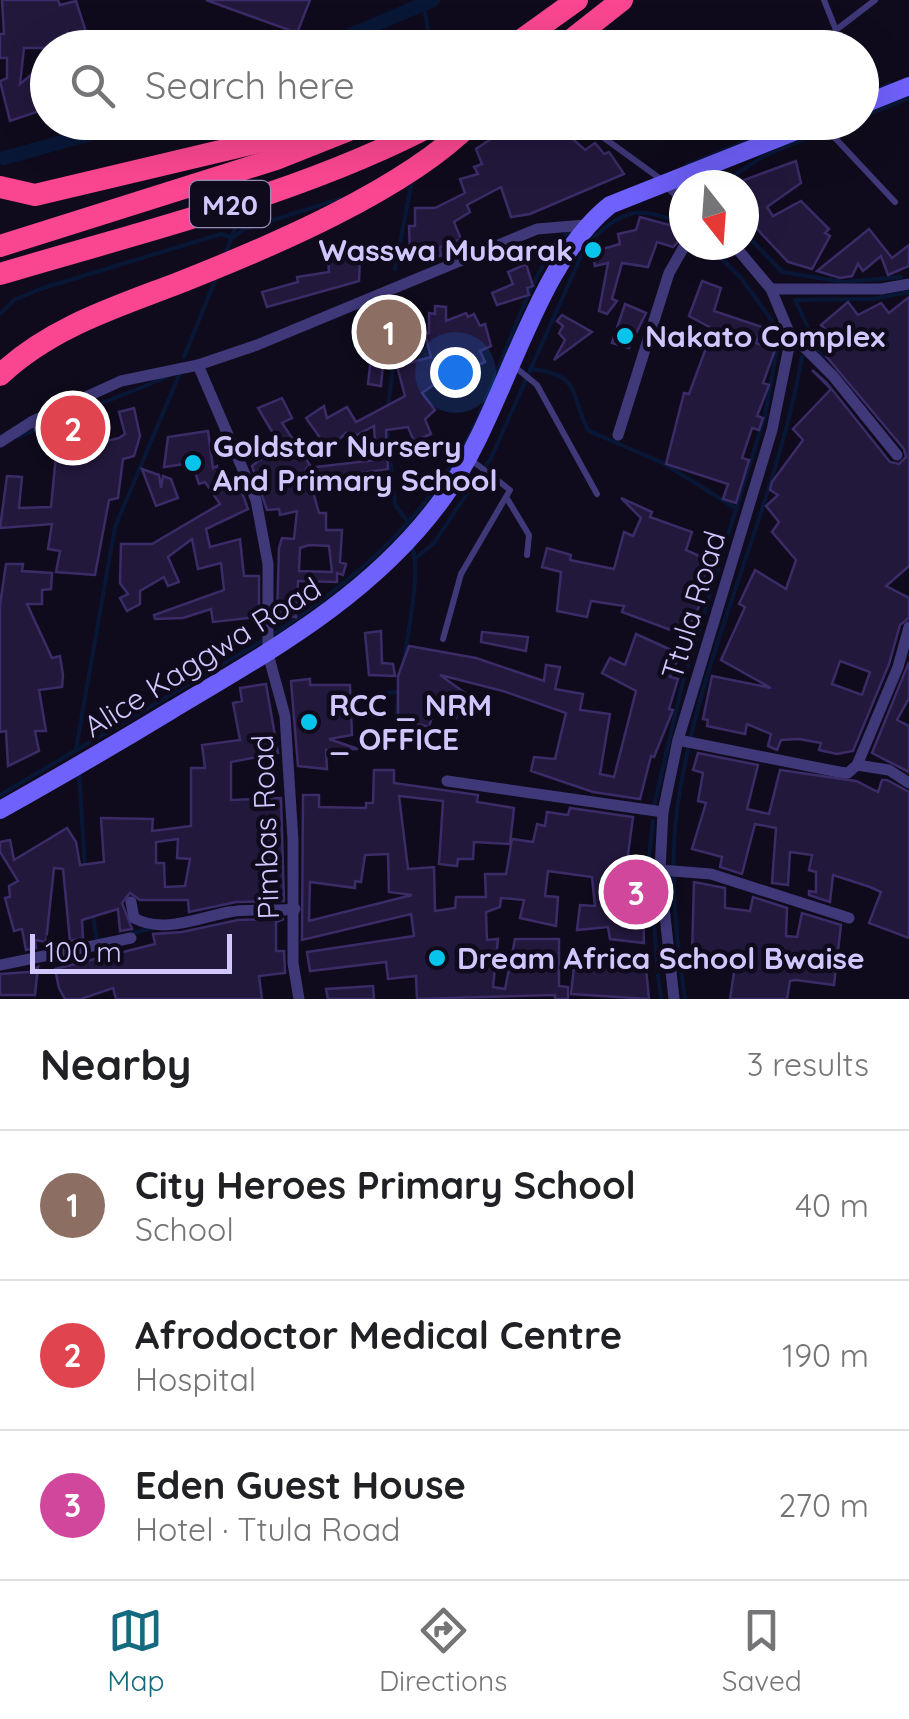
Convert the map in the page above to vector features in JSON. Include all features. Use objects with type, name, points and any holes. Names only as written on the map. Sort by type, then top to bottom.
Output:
[{"type":"highway","points":[[535,30],[577,0]]},
{"type":"highway","points":[[583,30],[622,0]]},
{"type":"highway","points":[[0,187],[35,194],[261,140]]},
{"type":"highway","name":"M20","points":[[8,243],[276,159],[324,140]]},
{"type":"highway","name":"M20","points":[[8,272],[271,192],[400,140]]},
{"type":"highway","points":[[0,375],[63,328],[202,274],[390,186],[449,140]]},
{"type":"street","points":[[879,98],[909,86]]},
{"type":"street","points":[[2,444],[34,421],[143,374],[198,365],[538,230],[585,225],[610,204],[776,140]]},
{"type":"street","name":"Alice Kaggwa Road","points":[[0,810],[268,654],[338,604],[398,551],[469,458],[554,275],[585,225]]},
{"type":"street","points":[[618,435],[676,260]]},
{"type":"street","name":"Ttula Road","points":[[674,999],[660,870],[663,812],[678,740],[772,430],[789,344],[788,323],[772,289],[747,260]]},
{"type":"street","points":[[772,289],[882,290],[909,284]]},
{"type":"street","points":[[789,344],[800,343],[833,376],[897,455]]},
{"type":"street","name":"Pimbas Road","points":[[198,365],[256,500],[268,564],[268,654],[285,716],[293,963],[299,999]]},
{"type":"street","points":[[678,740],[848,773],[857,765],[898,667],[909,627]]},
{"type":"street","points":[[857,765],[889,770],[909,783]]},
{"type":"street","points":[[448,781],[663,812]]},
{"type":"street","points":[[660,870],[712,874],[850,918]]},
{"type":"street","points":[[131,902],[134,918],[148,926],[207,920],[228,912],[294,909]]},
{"type":"street","points":[[0,965],[130,938]]},
{"type":"lane","points":[[824,0],[836,30],[875,0]]},
{"type":"lane","points":[[607,140],[667,184]]},
{"type":"lane","points":[[837,140],[895,202]]},
{"type":"lane","points":[[514,367],[538,385],[597,494]]},
{"type":"lane","points":[[91,396],[97,411]]},
{"type":"lane","points":[[34,421],[41,438]]},
{"type":"lane","points":[[469,458],[507,485],[508,500],[529,535],[528,555]]},
{"type":"lane","points":[[443,639],[462,574],[508,500]]},
{"type":"building","points":[[2,0],[58,0],[60,5],[76,1],[85,30],[30,30],[30,48],[24,48],[20,84],[30,76],[30,114],[10,121],[0,81],[7,78],[7,58],[0,58],[0,34],[4,34]]},
{"type":"building","points":[[206,0],[310,0],[298,30]]},
{"type":"building","points":[[489,140],[574,140],[585,150],[595,143],[604,154],[609,152],[624,174],[530,214],[511,217],[501,187],[467,205],[470,212],[454,222],[461,239],[440,247],[441,256],[410,259],[409,226],[415,226],[415,208],[435,208],[465,193],[460,179],[478,174],[474,167],[482,164],[476,149]]},
{"type":"building","points":[[796,161],[801,183],[767,207],[773,216],[801,201],[829,229],[825,233],[830,236],[812,269],[788,262],[759,231],[759,175]]},
{"type":"building","points":[[640,217],[669,225],[669,246],[657,242],[648,267],[622,263],[612,299],[617,301],[607,314],[599,311],[608,263],[595,266],[592,252],[620,244],[618,234],[636,230]]},
{"type":"building","points":[[869,229],[892,258],[909,245],[909,266],[888,275],[881,256],[863,271],[858,264],[852,276],[840,278],[817,271]]},
{"type":"building","points":[[327,248],[348,248],[348,258],[360,257],[359,281],[267,307],[262,292],[298,282],[297,277],[329,272]]},
{"type":"building","points":[[526,264],[533,286],[527,288],[529,295],[497,305],[492,293],[513,284],[508,272]]},
{"type":"building","points":[[702,281],[721,288],[714,311],[762,327],[756,343],[775,350],[763,383],[769,385],[757,416],[763,418],[759,430],[752,428],[742,458],[749,460],[736,503],[723,499],[728,484],[666,464],[684,393],[689,394],[713,329],[689,316]]},
{"type":"building","points":[[909,297],[909,566],[886,586],[909,598],[909,618],[900,625],[889,664],[853,751],[837,754],[819,750],[821,743],[799,739],[781,740],[777,750],[768,746],[771,734],[747,724],[745,734],[707,726],[708,720],[703,719],[712,676],[771,688],[721,660],[745,607],[739,604],[755,570],[786,589],[796,560],[772,532],[779,522],[766,506],[778,495],[770,490],[772,482],[803,440],[793,429],[831,389],[812,370],[826,382],[890,462],[899,464],[906,457],[904,449],[826,356],[828,352],[817,339],[826,330],[821,325],[848,302],[858,315],[881,303],[889,313]],"holes":[[[840,661],[870,672],[862,695],[832,684]]]},
{"type":"building","points":[[625,304],[646,313],[629,348],[612,343]]},
{"type":"building","points":[[435,306],[446,307],[446,321],[466,313],[468,317],[474,314],[480,326],[485,324],[491,346],[480,351],[485,362],[458,375],[455,370],[422,393],[435,410],[425,419],[431,434],[414,441],[408,427],[386,430],[388,469],[310,481],[319,513],[326,513],[326,530],[342,530],[340,562],[346,564],[343,575],[337,573],[337,582],[298,581],[296,617],[277,615],[279,548],[282,538],[294,539],[297,511],[280,515],[279,509],[267,510],[252,466],[280,445],[258,408],[282,398],[292,418],[282,423],[310,465],[307,468],[376,460],[374,426],[349,439],[346,433],[328,449],[306,418],[324,406],[327,418],[347,407],[356,422],[405,396],[397,366],[431,357],[425,334],[429,333],[429,313],[435,314]],"holes":[[[329,546],[332,572],[299,571],[300,548]]]},
{"type":"building","points":[[562,315],[592,332],[554,360],[565,340],[559,333],[563,326],[557,321]]},
{"type":"building","points":[[386,331],[381,386],[368,384],[371,357],[366,337]]},
{"type":"building","points":[[134,408],[140,436],[134,456],[123,459],[118,498],[109,500],[95,575],[56,572],[60,551],[48,549],[52,524],[0,528],[7,476],[22,477],[19,508],[51,507],[58,435],[78,437],[77,448],[119,438],[125,434],[119,412]]},
{"type":"building","points":[[208,431],[213,468],[217,466],[226,490],[238,481],[248,509],[206,529],[210,547],[240,539],[244,576],[259,576],[259,617],[213,622],[211,609],[183,618],[155,619],[154,615],[224,590],[221,563],[198,569],[192,539],[168,557],[179,582],[168,586],[164,577],[140,591],[140,604],[127,611],[120,598],[128,594],[120,583],[121,544],[152,544],[220,504],[205,482],[199,484],[192,463],[164,467],[168,437]]},
{"type":"building","points":[[142,469],[159,475],[161,488],[163,476],[171,479],[178,498],[156,506]]},
{"type":"building","points":[[621,498],[652,512],[650,517],[692,532],[686,550],[710,561],[695,598],[701,603],[684,635],[622,612],[624,606],[591,601],[587,617],[557,611],[561,572],[542,567],[547,548],[571,555],[570,560],[614,569],[624,532],[633,536],[641,518]]},
{"type":"building","points":[[6,564],[23,564],[22,571],[52,573],[51,589],[42,590],[42,604],[27,604],[52,658],[60,656],[63,675],[62,687],[39,690],[46,731],[35,731],[39,751],[8,766],[6,731],[0,732],[0,605]]},
{"type":"building","points":[[381,631],[382,663],[393,664],[395,676],[369,675],[365,633]]},
{"type":"building","points":[[482,632],[528,637],[526,651],[481,642]]},
{"type":"building","points":[[636,634],[680,654],[670,677],[678,679],[669,709],[673,710],[654,757],[651,756],[640,799],[593,792],[531,771],[534,757],[555,759],[566,713],[503,691],[440,675],[465,693],[456,718],[434,710],[429,727],[410,722],[410,729],[398,730],[398,676],[409,646],[476,658],[544,681],[546,665],[560,667],[555,689],[583,694],[580,710],[610,714],[600,774],[614,777],[636,691],[602,673],[610,658],[625,665]]},
{"type":"building","points":[[909,662],[909,698],[897,720],[909,726],[909,772],[872,753]]},
{"type":"building","points":[[310,679],[310,685],[350,685],[352,735],[329,739],[358,749],[326,750],[327,769],[298,766],[291,681]]},
{"type":"building","points":[[266,684],[278,753],[231,762],[231,800],[281,798],[284,901],[236,902],[189,912],[188,900],[140,900],[130,893],[122,903],[132,929],[120,931],[118,909],[82,920],[83,938],[70,941],[63,869],[54,868],[46,942],[35,940],[36,948],[26,950],[22,929],[14,931],[5,898],[10,897],[9,886],[18,881],[0,852],[0,842],[10,840],[14,860],[67,828],[76,842],[80,865],[104,862],[101,818],[153,819],[152,831],[191,826],[191,768],[205,768],[202,745],[240,740],[233,703],[242,701],[240,688]],"holes":[[[178,839],[177,858],[190,859],[185,886],[165,887],[164,863],[156,863],[156,842]]]},
{"type":"building","points":[[698,753],[758,765],[747,809],[769,814],[780,770],[856,781],[878,792],[882,780],[887,780],[909,792],[909,938],[869,923],[881,892],[870,887],[833,875],[830,902],[809,895],[809,891],[816,892],[816,872],[809,870],[812,855],[790,852],[788,885],[772,883],[776,828],[755,824],[742,874],[720,867],[722,857],[692,849],[706,803],[698,801],[703,773],[693,770]]},
{"type":"building","points":[[374,770],[394,770],[394,783],[478,795],[477,802],[514,808],[510,844],[474,842],[473,859],[458,859],[457,866],[439,864],[443,801],[399,796],[408,869],[434,867],[435,911],[455,908],[456,897],[486,897],[485,874],[506,874],[512,839],[533,842],[537,824],[545,826],[547,812],[568,815],[570,808],[633,817],[626,869],[637,869],[637,892],[643,891],[644,943],[610,939],[608,927],[577,930],[580,905],[595,906],[592,877],[548,871],[545,896],[558,897],[556,926],[520,918],[524,900],[501,898],[500,907],[486,912],[487,940],[498,939],[493,987],[505,989],[515,939],[559,939],[559,986],[568,987],[568,999],[555,999],[555,995],[417,999],[416,976],[388,979],[386,962],[310,971],[307,952],[414,936],[411,914],[302,940],[303,795],[319,795],[319,807],[366,808],[366,803],[373,803]],"holes":[[[388,854],[389,892],[412,895],[309,921],[310,882],[355,888],[355,881],[361,882],[365,855]]]},
{"type":"building","points":[[694,882],[725,888],[725,908],[750,911],[753,897],[787,908],[786,936],[797,937],[802,913],[841,925],[834,985],[796,980],[790,981],[787,999],[730,999],[736,959],[692,956]]},
{"type":"building","points":[[284,919],[276,922],[276,951],[284,951],[285,973],[259,976],[262,999],[116,999],[113,988],[81,999],[65,999],[59,988],[55,969],[155,944],[153,934],[238,920]]},
{"type":"building","points":[[575,957],[645,958],[649,999],[571,994]]},
{"type":"building","points":[[38,967],[35,995],[0,995],[0,974],[29,972]]},
{"type":"building","points":[[373,986],[374,999],[328,999],[326,989]]},
{"type":"waterway","points":[[362,30],[433,0]]},
{"type":"waterway","points":[[424,6],[428,30]]},
{"type":"waterway","points":[[879,89],[890,84]]},
{"type":"waterway","points":[[879,110],[909,98]]},
{"type":"waterway","points":[[4,158],[69,140]]},
{"type":"waterway","points":[[687,165],[748,140]]},
{"type":"waterway","points":[[742,170],[803,140]]},
{"type":"waterway","points":[[395,269],[412,181]]},
{"type":"waterway","points":[[0,314],[14,300],[40,289],[221,234],[232,238],[244,229],[340,199]]},
{"type":"waterway","points":[[417,557],[434,543],[491,458],[586,245],[610,224],[631,214],[654,214],[669,219]]},
{"type":"waterway","points":[[225,255],[235,228]]},
{"type":"waterway","points":[[272,635],[330,594],[381,550],[447,473],[477,420],[541,268],[571,230]]},
{"type":"waterway","points":[[759,248],[782,272],[843,282],[901,277]]},
{"type":"waterway","points":[[688,666],[765,415],[780,332],[723,260]]},
{"type":"waterway","points":[[184,357],[216,278]]},
{"type":"waterway","points":[[824,360],[795,300],[873,299],[909,292]]},
{"type":"waterway","points":[[388,409],[395,349],[388,324],[395,304]]},
{"type":"waterway","points":[[685,999],[676,928],[674,857],[687,752],[774,471],[802,357]]},
{"type":"waterway","points":[[530,369],[559,376],[567,382],[589,431],[663,463],[737,509]]},
{"type":"waterway","points":[[76,749],[115,527],[179,375]]},
{"type":"waterway","points":[[18,437],[167,377]]},
{"type":"waterway","points":[[387,428],[395,505],[409,523]]},
{"type":"waterway","points":[[396,734],[415,583],[412,547]]},
{"type":"waterway","points":[[0,795],[264,640]]},
{"type":"waterway","points":[[654,806],[684,677]]},
{"type":"waterway","points":[[346,699],[396,692]]},
{"type":"waterway","points":[[79,772],[85,867]]},
{"type":"waterway","points":[[653,821],[649,857],[657,963]]},
{"type":"waterway","points":[[93,916],[100,961]]},
{"type":"waterway","points":[[133,933],[153,928]]},
{"type":"waterway","points":[[658,975],[661,999]]},
{"type":"place","name":"Wasswa Mubarak","points":[[593,250]]},
{"type":"place","name":"City Heroes Primary School","points":[[389,332]]},
{"type":"place","name":"Nakato Complex","points":[[625,336]]},
{"type":"place","name":"Afrodoctor Medical Centre","points":[[73,428]]},
{"type":"place","name":"Goldstar Nursery And Primary School","points":[[193,463]]},
{"type":"place","name":"RCC _ NRM _ OFFICE","points":[[309,722]]},
{"type":"place","name":"Eden Guest House","points":[[636,892]]},
{"type":"place","name":"Dream Africa School Bwaise","points":[[437,958]]}]
